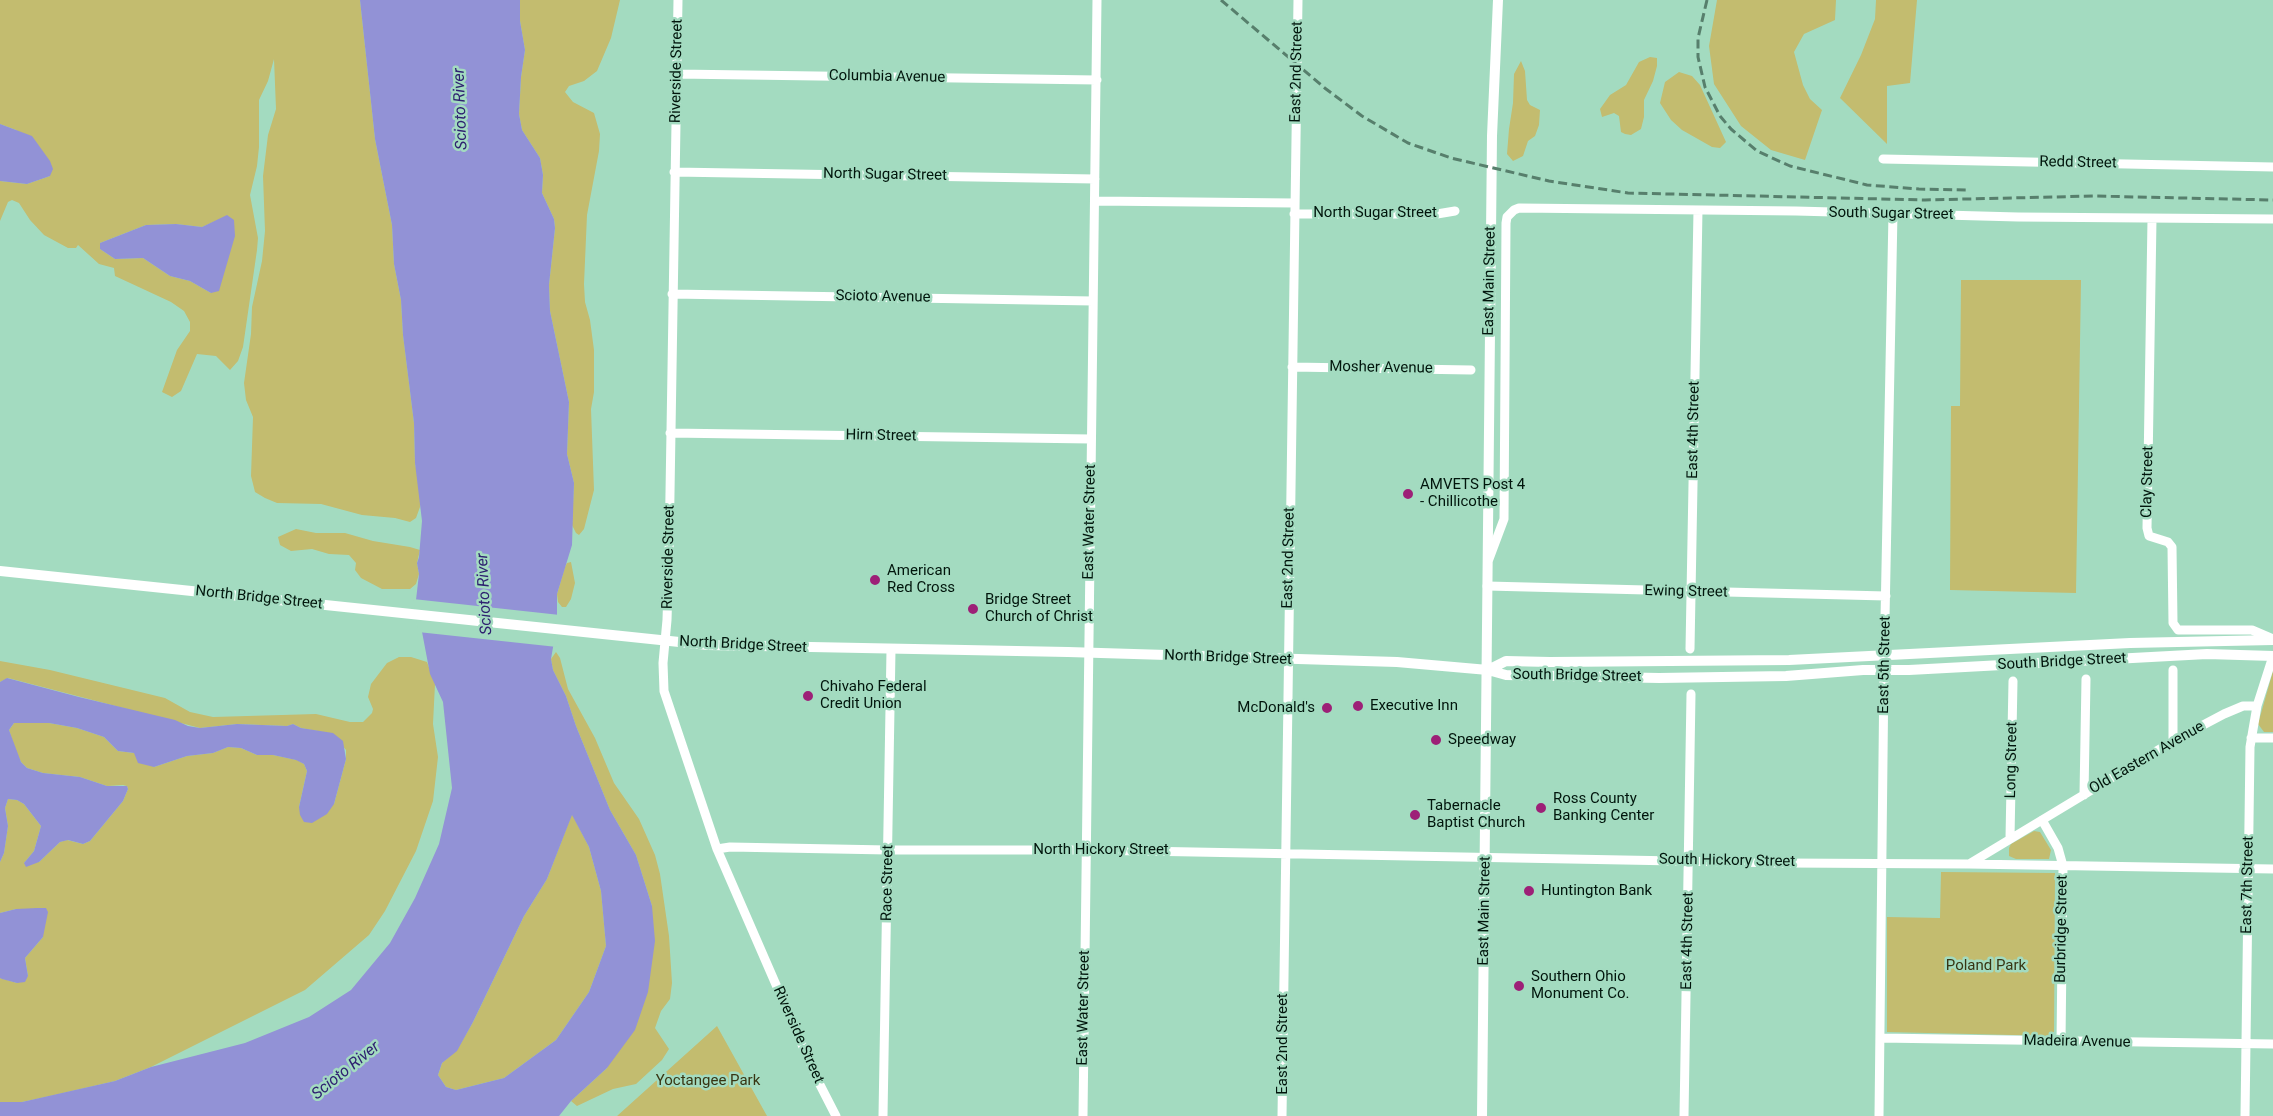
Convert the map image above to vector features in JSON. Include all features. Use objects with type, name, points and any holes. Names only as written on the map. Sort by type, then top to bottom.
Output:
[{"type":"main road","name":"East Main Street","points":[[1482,1116],[1492,136],[1498,0]]},
{"type":"main road","name":"North Bridge Street","points":[[0,571],[708,645],[1397,662],[1488,670]]},
{"type":"main road","name":"South Bridge Street","points":[[1488,670],[1506,661],[1789,660],[2130,643],[2273,640]]},
{"type":"main road","name":"South Bridge Street","points":[[1488,670],[1506,675],[1659,678],[1786,676],[1884,669],[1909,670],[2207,654],[2273,656]]},
{"type":"street","name":"Riverside Street","points":[[678,0],[669,565],[664,692],[717,849],[817,1079],[836,1116]]},
{"type":"street","name":"East Water Street","points":[[1083,1116],[1097,0]]},
{"type":"street","name":"East 2nd Street","points":[[1282,1116],[1293,214],[1298,0]]},
{"type":"street","name":"Columbia Avenue","points":[[677,74],[1097,80]]},
{"type":"street","name":"Redd Street","points":[[1883,159],[2273,166]]},
{"type":"street","name":"North Sugar Street","points":[[675,172],[1095,178]]},
{"type":"street","name":"North Sugar Street","points":[[1095,201],[1294,203]]},
{"type":"street","name":"South Sugar Street","points":[[1510,213],[1519,208],[2273,219]]},
{"type":"street","name":"East 4th Street","points":[[1690,649],[1698,210]]},
{"type":"street","name":"North Sugar Street","points":[[1293,214],[1437,214],[1455,211]]},
{"type":"street","name":"East Main Street","points":[[1487,562],[1504,519],[1506,223],[1510,213]]},
{"type":"street","name":"East 5th Street","points":[[1880,1116],[1884,655],[1893,213]]},
{"type":"street","name":"Clay Street","points":[[2152,219],[2147,528],[2149,536],[2168,542],[2172,547],[2173,623],[2178,630],[2252,630],[2273,640]]},
{"type":"street","name":"Scioto Avenue","points":[[672,294],[1093,301]]},
{"type":"street","name":"Mosher Avenue","points":[[1292,367],[1471,370]]},
{"type":"street","name":"Hirn Street","points":[[670,433],[1091,439]]},
{"type":"street","name":"Ewing Street","points":[[1487,586],[1886,596]]},
{"type":"street","name":"Race Street","points":[[883,1116],[891,650]]},
{"type":"street","name":"East 7th Street","points":[[2245,1116],[2248,1043],[2247,869],[2251,738],[2257,706],[2273,656]]},
{"type":"street","points":[[2173,670],[2173,741]]},
{"type":"street","points":[[2084,795],[2086,679]]},
{"type":"street","name":"Long Street","points":[[2010,838],[2013,681]]},
{"type":"street","name":"East 4th Street","points":[[1684,1116],[1691,694]]},
{"type":"street","name":"Old Eastern Avenue","points":[[2042,820],[2173,741],[2243,706],[2257,706]]},
{"type":"street","points":[[2251,738],[2273,738]]},
{"type":"street","points":[[1969,864],[2042,820]]},
{"type":"street","name":"Burbridge Street","points":[[2042,820],[2058,848],[2063,866],[2061,1042]]},
{"type":"street","name":"North Hickory Street","points":[[717,849],[730,847],[1087,850],[1485,856]]},
{"type":"street","name":"South Hickory Street","points":[[1485,856],[2273,869]]},
{"type":"street","name":"Madeira Avenue","points":[[1881,1038],[2273,1044]]},
{"type":"green space","points":[[0,0],[360,0],[375,139],[392,225],[394,264],[401,300],[414,423],[415,463],[420,490],[420,507],[416,518],[410,522],[362,515],[321,504],[277,503],[255,492],[251,476],[253,417],[246,400],[244,383],[251,334],[252,307],[262,261],[265,231],[263,176],[268,135],[276,109],[274,59],[268,81],[259,100],[259,147],[250,195],[258,238],[243,347],[238,361],[230,370],[216,356],[197,354],[181,391],[172,397],[162,392],[177,350],[190,331],[190,322],[184,311],[171,302],[115,276],[114,268],[99,264],[78,245],[76,248],[68,248],[44,235],[19,203],[12,200],[8,202],[0,221],[0,181],[27,184],[50,176],[16,130],[0,124]],"holes":[[[227,216],[211,293],[190,281],[170,276],[143,258],[115,259],[100,249],[100,243],[146,225],[176,224],[202,227]]]},
{"type":"green space","points":[[520,0],[620,0],[611,38],[597,71],[584,81],[569,86],[565,92],[573,102],[594,113],[600,134],[587,215],[584,284],[594,350],[594,392],[591,409],[594,490],[584,529],[579,535],[572,525],[574,483],[567,454],[569,402],[550,311],[549,285],[554,219],[542,193],[543,175],[540,158],[522,130],[519,114],[525,50],[520,21]]},
{"type":"green space","points":[[1717,0],[1836,0],[1835,20],[1804,34],[1794,52],[1803,85],[1810,99],[1822,110],[1805,160],[1771,150],[1741,126],[1714,84],[1709,46]]},
{"type":"green space","points":[[1876,0],[1917,0],[1910,83],[1887,86],[1887,144],[1840,98],[1875,19]]},
{"type":"green space","points":[[1650,57],[1657,58],[1657,66],[1644,100],[1641,129],[1631,135],[1625,134],[1621,132],[1619,116],[1614,113],[1602,117],[1600,109],[1610,95],[1626,85],[1639,62]]},
{"type":"green space","points":[[1521,61],[1525,71],[1527,100],[1530,105],[1540,110],[1539,125],[1535,136],[1528,141],[1523,156],[1513,161],[1507,154],[1509,129],[1514,74]]},
{"type":"green space","points":[[1679,72],[1692,76],[1700,85],[1726,142],[1720,148],[1712,147],[1682,130],[1671,120],[1660,103],[1665,82]]},
{"type":"green space","points":[[1961,280],[2081,280],[2076,593],[1950,590],[1951,406],[1960,406]]},
{"type":"green space","points":[[296,529],[316,533],[345,533],[420,550],[417,563],[419,574],[416,584],[410,589],[382,589],[361,578],[355,570],[356,563],[349,555],[329,554],[312,549],[291,551],[280,545],[278,537]]},
{"type":"green space","points":[[571,562],[575,583],[571,599],[566,607],[562,607],[558,602],[557,594],[565,567]]},
{"type":"green space","points":[[556,652],[560,658],[568,689],[595,738],[614,783],[639,819],[655,855],[669,936],[672,983],[670,999],[661,1011],[655,1028],[669,1049],[662,1060],[636,1084],[613,1089],[577,1106],[571,1101],[607,1068],[652,906],[636,855],[610,810],[566,696],[553,670],[551,659]]},
{"type":"green space","points":[[399,657],[411,657],[427,662],[435,684],[433,724],[438,757],[433,801],[416,851],[385,911],[369,935],[305,990],[151,1067],[115,1081],[22,1102],[0,1102],[0,978],[17,983],[28,976],[25,958],[43,937],[16,909],[0,913],[0,862],[4,853],[8,826],[5,808],[8,799],[24,804],[41,826],[34,851],[24,863],[39,862],[60,842],[67,840],[83,844],[90,841],[123,801],[128,789],[123,785],[107,786],[80,777],[43,773],[27,768],[21,762],[9,730],[14,723],[49,723],[77,728],[104,737],[118,751],[134,753],[154,767],[187,756],[213,753],[228,747],[241,748],[257,755],[273,755],[297,760],[304,764],[307,771],[299,807],[334,804],[346,759],[346,750],[333,734],[301,728],[293,724],[287,726],[237,724],[200,728],[8,678],[0,682],[0,661],[50,670],[165,698],[190,712],[213,717],[316,714],[350,722],[363,722],[373,709],[368,697],[371,684],[387,663]]},
{"type":"green space","points":[[2273,671],[2273,732],[2264,732],[2258,724]]},
{"type":"green space","points":[[572,814],[589,847],[601,891],[606,946],[589,992],[556,1040],[504,1078],[456,1090],[446,1087],[438,1075],[442,1063],[457,1050],[473,1022],[524,916],[547,879]]},
{"type":"green space","points":[[2034,831],[2040,832],[2051,850],[2049,859],[2016,859],[2009,856],[2011,844]]},
{"type":"green space","name":"Poland Park","points":[[1941,872],[2055,873],[2054,1036],[1887,1032],[1887,917],[1940,918]]},
{"type":"green space","name":"Yoctangee Park","points":[[717,1026],[767,1116],[617,1116]]},
{"type":"water","name":"Scioto River","points":[[360,0],[520,0],[520,21],[525,50],[519,114],[522,130],[540,158],[543,175],[542,193],[554,219],[549,285],[550,311],[569,402],[567,454],[574,483],[572,545],[557,594],[557,624],[551,659],[553,670],[566,696],[610,810],[636,855],[652,906],[655,941],[648,992],[635,1030],[607,1068],[571,1101],[559,1116],[0,1116],[0,1102],[22,1102],[115,1081],[151,1067],[245,1043],[309,1017],[351,990],[390,943],[415,898],[439,844],[452,788],[443,702],[430,674],[416,600],[419,574],[417,563],[422,521],[415,463],[414,423],[401,300],[394,264],[392,225],[375,139]],"holes":[[[572,815],[589,847],[601,891],[606,946],[589,992],[556,1040],[504,1078],[456,1090],[446,1087],[438,1075],[442,1063],[457,1051],[473,1022],[524,916],[547,879]]]},
{"type":"water","points":[[0,124],[32,136],[50,161],[53,169],[50,176],[27,184],[0,181]]},
{"type":"water","points":[[227,215],[234,220],[235,236],[219,291],[211,293],[190,281],[170,276],[143,258],[115,259],[100,249],[100,243],[146,225],[176,224],[202,227]]},
{"type":"water","points":[[7,678],[175,720],[188,726],[200,728],[237,724],[287,726],[293,724],[301,728],[333,733],[343,741],[346,759],[334,804],[327,814],[312,823],[304,822],[299,807],[307,771],[304,764],[296,760],[273,755],[257,755],[241,748],[228,747],[213,753],[187,756],[154,767],[138,763],[134,753],[118,751],[104,737],[77,728],[49,723],[14,723],[9,730],[21,762],[27,768],[43,773],[80,777],[107,786],[127,786],[128,789],[123,801],[90,841],[83,844],[68,840],[60,842],[39,862],[26,867],[24,863],[34,851],[41,826],[24,804],[8,799],[5,808],[8,826],[4,853],[0,862],[0,682]]},
{"type":"water","points":[[46,908],[48,912],[43,937],[25,958],[28,976],[25,982],[17,983],[0,978],[0,913],[16,909]]},
{"type":"pier","points":[[413,599],[560,615],[557,647],[418,632]]},
{"type":"railway","points":[[1221,0],[1326,89],[1362,116],[1408,143],[1451,158],[1549,181],[1628,193],[1925,200],[2094,196],[2273,200]]},
{"type":"railway","points":[[1707,0],[1698,38],[1698,57],[1705,87],[1720,116],[1731,129],[1757,151],[1790,166],[1867,185],[1968,190]]},
{"type":"place","name":"AMVETS Post 4 - Chillicothe","points":[[1408,494]]},
{"type":"place","name":"American Red Cross","points":[[875,580]]},
{"type":"place","name":"Bridge Street Church of Christ","points":[[973,609]]},
{"type":"place","name":"Chivaho Federal Credit Union","points":[[808,696]]},
{"type":"place","name":"Executive Inn","points":[[1358,706]]},
{"type":"place","name":"McDonald's","points":[[1327,708]]},
{"type":"place","name":"Speedway","points":[[1436,740]]},
{"type":"place","name":"Ross County Banking Center","points":[[1541,808]]},
{"type":"place","name":"Tabernacle Baptist Church","points":[[1415,815]]},
{"type":"place","name":"Huntington Bank","points":[[1529,891]]},
{"type":"place","name":"Southern Ohio Monument Co.","points":[[1519,986]]}]
